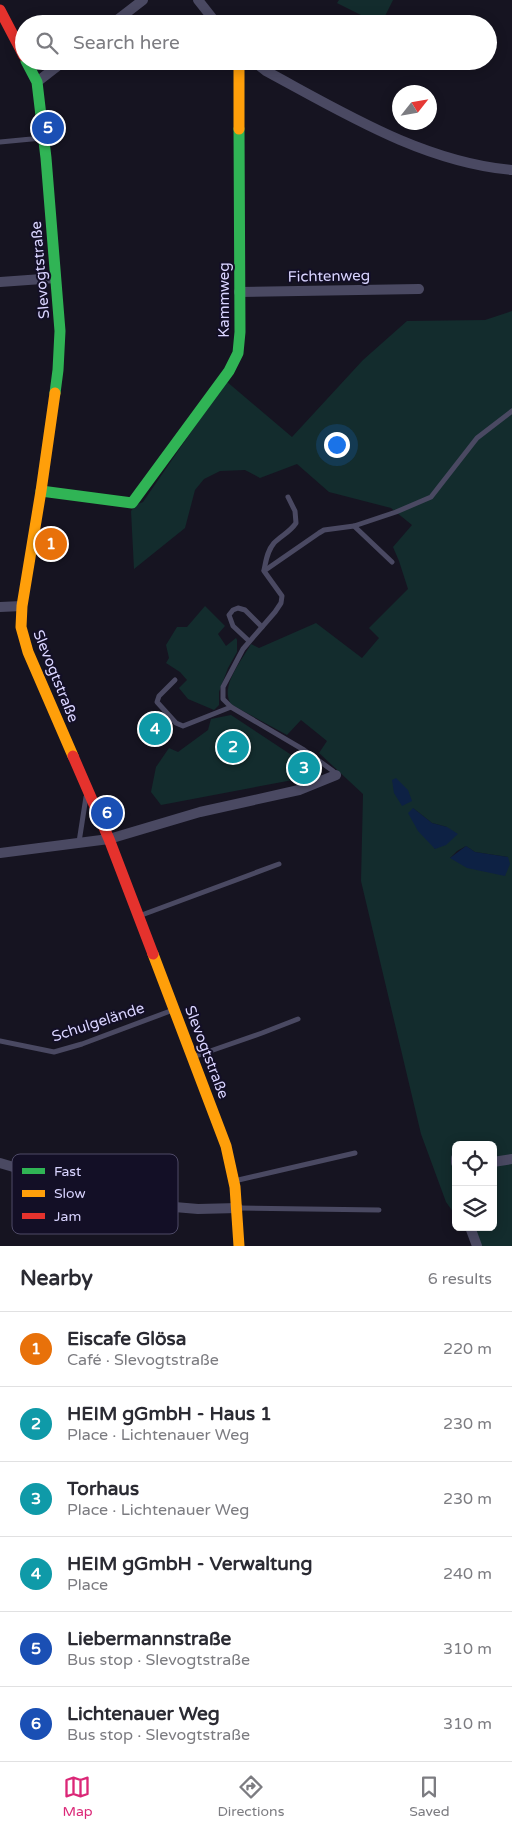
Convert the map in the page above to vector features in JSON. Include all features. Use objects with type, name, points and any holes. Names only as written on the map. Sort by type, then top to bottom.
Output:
[{"type":"street","points":[[124,15],[143,0]]},
{"type":"street","points":[[198,0],[210,15]]},
{"type":"street","points":[[0,10],[15,39]]},
{"type":"street","name":"Slevogtstraße","points":[[31,70],[37,82],[44,138],[60,331],[58,370],[22,606],[21,627],[28,652],[109,839],[228,1152],[238,1208],[239,1246]]},
{"type":"street","points":[[37,82],[52,70]]},
{"type":"street","name":"Kammweg","points":[[41,491],[132,503],[229,371],[238,353],[240,332],[239,70]]},
{"type":"street","points":[[265,70],[364,124],[417,147],[451,160],[487,168],[512,170]]},
{"type":"street","points":[[0,282],[56,278]]},
{"type":"street","name":"Fichtenweg","points":[[239,292],[419,289]]},
{"type":"street","points":[[0,608],[22,606]]},
{"type":"street","points":[[0,853],[109,839],[200,812],[299,790],[336,775]]},
{"type":"street","points":[[497,1161],[512,1159]]},
{"type":"street","points":[[0,1163],[12,1167]]},
{"type":"street","points":[[178,1207],[238,1208]]},
{"type":"street","points":[[471,1231],[477,1246]]},
{"type":"lane","points":[[0,142],[44,138]]},
{"type":"lane","points":[[264,571],[324,530],[354,526],[396,512],[431,497],[477,438],[512,411]]},
{"type":"lane","points":[[288,497],[295,511],[296,523],[267,554],[264,571],[282,596],[281,602],[276,612],[243,649],[223,687],[223,699],[230,707],[304,750],[336,775]]},
{"type":"lane","points":[[354,526],[392,562]]},
{"type":"lane","points":[[249,641],[232,624],[229,615],[233,610],[238,608],[245,610],[262,627]]},
{"type":"lane","points":[[175,680],[159,696],[157,702],[176,722],[184,726],[230,707]]},
{"type":"lane","points":[[79,842],[88,789]]},
{"type":"lane","points":[[139,916],[279,864]]},
{"type":"lane","name":"Schulgelände","points":[[0,1041],[54,1052],[175,1009]]},
{"type":"lane","points":[[193,1057],[298,1019]]},
{"type":"lane","points":[[234,1181],[355,1153]]},
{"type":"lane","points":[[238,1208],[378,1210]]},
{"type":"green space","points":[[339,0],[393,0],[386,15],[361,15],[337,3]]},
{"type":"green space","points":[[512,311],[512,1246],[477,1246],[467,1231],[497,1231],[497,1141],[452,1141],[452,1210],[446,1202],[421,1134],[361,881],[363,794],[319,753],[327,741],[301,720],[287,735],[232,705],[228,698],[229,683],[251,644],[259,648],[316,623],[362,658],[379,638],[369,628],[408,589],[393,547],[412,525],[391,508],[329,492],[297,464],[260,478],[245,470],[220,471],[204,479],[195,490],[185,528],[134,569],[131,511],[136,505],[143,502],[226,381],[292,437],[363,360],[407,321],[485,320]],"holes":[[[413,808],[432,823],[447,827],[435,849]],[[466,846],[475,852],[508,857],[450,858]]]},
{"type":"green space","points":[[205,606],[225,626],[218,634],[226,646],[236,638],[237,640],[237,652],[228,668],[219,692],[219,705],[214,710],[188,699],[179,688],[187,680],[180,672],[166,663],[169,658],[166,645],[177,627],[187,627]]},
{"type":"green space","points":[[231,715],[299,760],[293,774],[299,777],[298,779],[161,805],[151,792],[156,767],[169,748],[178,752],[208,730],[211,719]]},
{"type":"water","points":[[396,778],[408,790],[412,801],[402,806],[394,793],[392,780]]},
{"type":"water","points":[[413,808],[432,823],[447,827],[458,834],[446,845],[435,849],[418,831],[408,813]]},
{"type":"water","points":[[466,846],[475,852],[508,857],[510,864],[505,876],[467,868],[450,858]]},
{"type":"traffic: fast","points":[[31,70],[37,82],[46,158],[60,331],[55,393]]},
{"type":"traffic: fast","points":[[41,491],[132,503],[229,371],[238,353],[240,332],[239,129]]},
{"type":"traffic: slow","points":[[239,70],[239,129]]},
{"type":"traffic: slow","points":[[55,393],[22,606],[21,627],[28,652],[73,756]]},
{"type":"traffic: slow","points":[[153,954],[226,1146],[235,1187],[239,1246]]},
{"type":"traffic: jam","points":[[0,10],[15,39]]},
{"type":"traffic: jam","points":[[73,756],[109,839],[153,954]]},
{"type":"place","name":"Liebermannstraße","points":[[48,128]]},
{"type":"place","name":"Eiscafe Glösa","points":[[51,544]]},
{"type":"place","name":"HEIM gGmbH - Verwaltung","points":[[155,729]]},
{"type":"place","name":"HEIM gGmbH - Haus 1","points":[[233,747]]},
{"type":"place","name":"Torhaus","points":[[304,768]]},
{"type":"place","name":"Lichtenauer Weg","points":[[107,813]]}]
